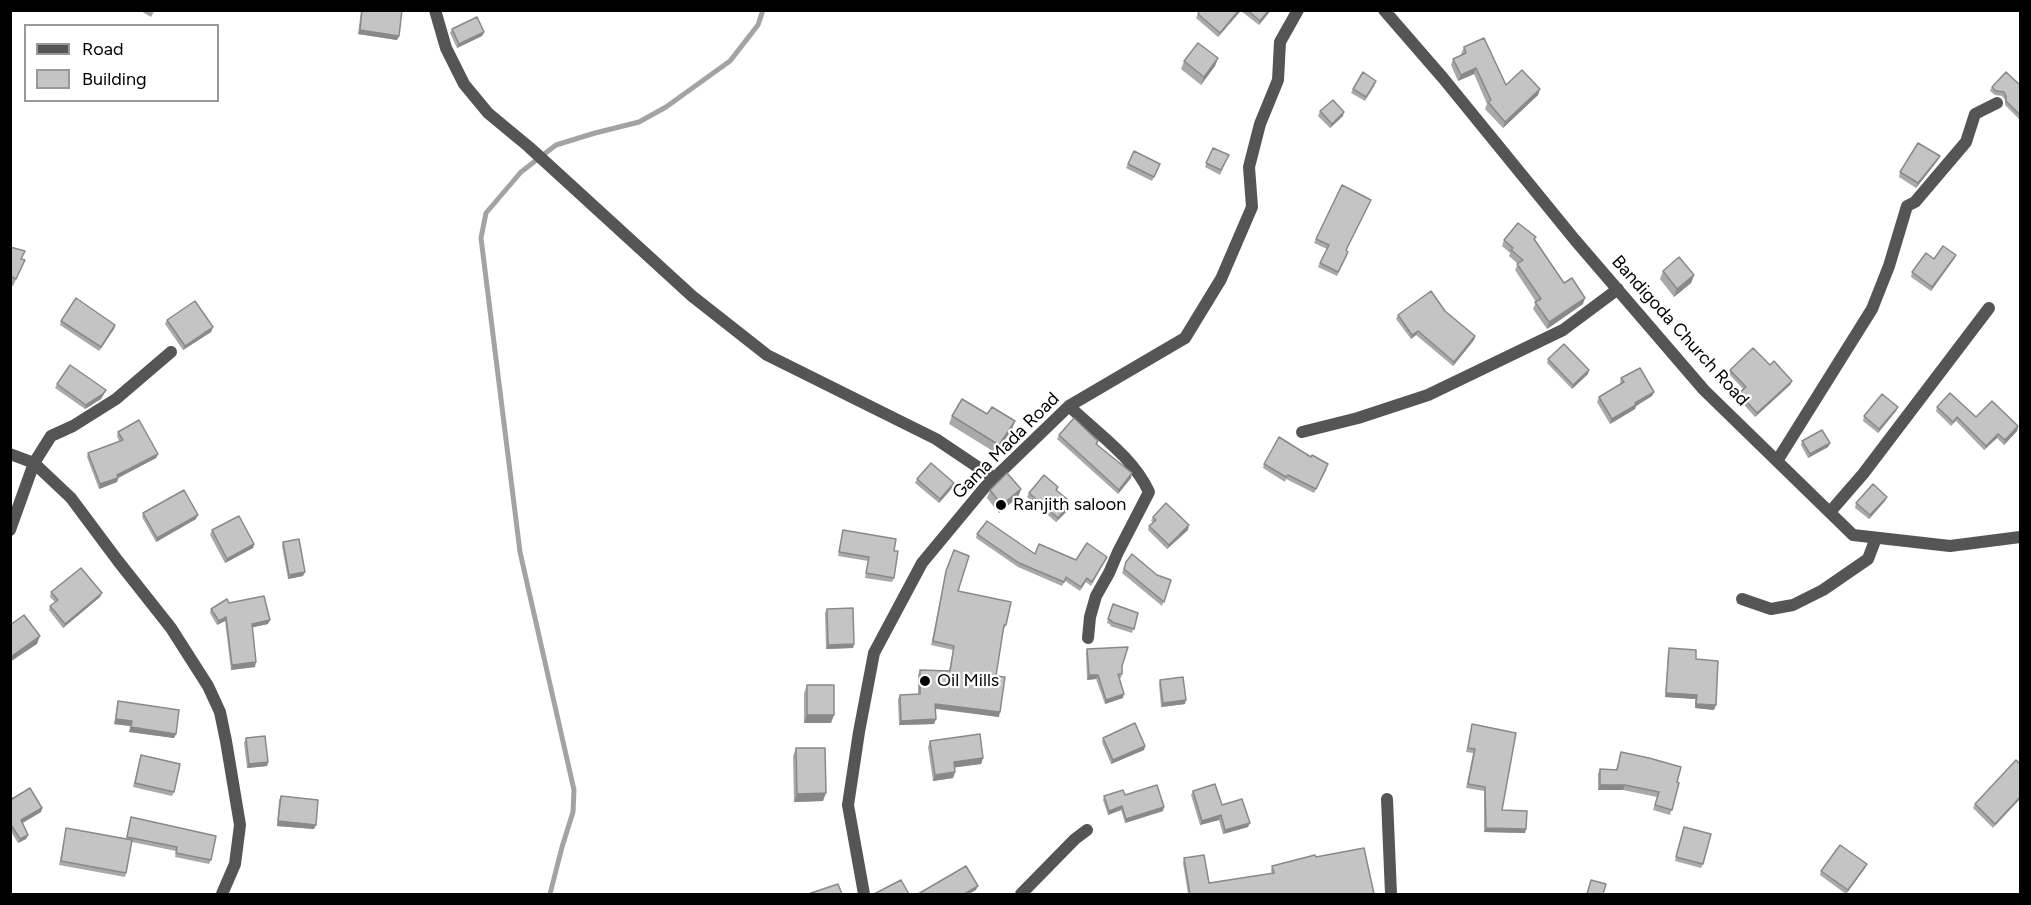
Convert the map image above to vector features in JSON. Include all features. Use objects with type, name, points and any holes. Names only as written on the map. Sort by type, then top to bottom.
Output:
[{"type":"street","points":[[435,10],[446,48],[464,84],[488,113],[529,147],[692,296],[767,354],[936,439],[994,478]]},
{"type":"street","name":"Gama Mada Road","points":[[864,894],[848,805],[874,653],[922,563],[994,478],[1070,406],[1185,338],[1221,279],[1252,207],[1249,167],[1260,124],[1278,80],[1280,42],[1298,10]]},
{"type":"street","name":"Bandigoda Church Road","points":[[1384,10],[1704,390],[1853,535],[1950,546],[2020,537]]},
{"type":"street","points":[[1777,461],[1872,309],[1889,266],[1907,206],[1915,202],[1966,142],[1974,114],[1997,102]]},
{"type":"street","points":[[1302,432],[1358,418],[1428,395],[1563,330],[1618,289]]},
{"type":"street","points":[[1830,512],[1863,474],[1989,308]]},
{"type":"street","points":[[10,530],[34,463],[51,436],[73,426],[116,399],[171,352]]},
{"type":"street","points":[[1070,406],[1142,476],[1149,492],[1096,596],[1090,617],[1088,638]]},
{"type":"street","points":[[10,453],[34,463],[71,498],[171,627],[208,686],[220,712],[240,825],[235,864],[222,894]]},
{"type":"street","points":[[1742,599],[1771,609],[1793,605],[1823,590],[1868,559],[1876,538]]},
{"type":"street","points":[[1387,799],[1391,894]]},
{"type":"street","points":[[1021,894],[1075,839],[1087,830]]},
{"type":"building","points":[[362,10],[402,10],[399,36],[360,30]]},
{"type":"building","points":[[1200,10],[1239,10],[1220,33],[1198,14]]},
{"type":"building","points":[[1247,10],[1269,10],[1260,21]]},
{"type":"building","points":[[477,17],[484,32],[459,44],[452,29]]},
{"type":"building","points":[[1484,38],[1506,85],[1522,70],[1540,89],[1505,122],[1488,102],[1491,100],[1476,68],[1461,75],[1453,59],[1466,53],[1464,47]]},
{"type":"building","points":[[1198,43],[1218,58],[1204,77],[1184,61]]},
{"type":"building","points":[[1363,72],[1376,81],[1366,97],[1353,89]]},
{"type":"building","points":[[2006,72],[2020,85],[2020,115],[2006,101],[2004,92],[1996,91],[1992,87]]},
{"type":"building","points":[[1333,100],[1344,112],[1332,124],[1320,111]]},
{"type":"building","points":[[1918,143],[1940,156],[1918,183],[1900,172]]},
{"type":"building","points":[[1213,148],[1229,155],[1221,170],[1206,163]]},
{"type":"building","points":[[1134,151],[1160,164],[1154,177],[1128,164]]},
{"type":"building","points":[[1342,185],[1371,200],[1346,250],[1348,252],[1338,272],[1320,263],[1329,245],[1316,239]]},
{"type":"building","points":[[1518,223],[1536,237],[1534,239],[1564,283],[1572,278],[1585,298],[1549,322],[1535,302],[1541,299],[1517,264],[1523,260],[1511,250],[1513,248],[1504,240]]},
{"type":"building","points":[[1943,246],[1956,255],[1932,287],[1912,272],[1926,253],[1934,259]]},
{"type":"building","points":[[10,247],[25,251],[21,259],[25,260],[16,279],[10,276]]},
{"type":"building","points":[[1679,257],[1694,275],[1677,289],[1663,271]]},
{"type":"building","points":[[1431,291],[1445,311],[1475,336],[1454,362],[1418,331],[1412,335],[1398,315]]},
{"type":"building","points":[[76,298],[115,325],[101,347],[61,321]]},
{"type":"building","points":[[195,301],[213,327],[185,346],[167,320]]},
{"type":"building","points":[[1564,344],[1589,370],[1573,385],[1548,359]]},
{"type":"building","points":[[1753,348],[1770,365],[1774,361],[1792,381],[1757,413],[1739,393],[1746,387],[1730,370]]},
{"type":"building","points":[[70,365],[106,390],[103,394],[86,405],[57,384]]},
{"type":"building","points":[[1640,368],[1654,392],[1612,419],[1599,397],[1624,382],[1621,378]]},
{"type":"building","points":[[1950,393],[1976,417],[1992,401],[2018,426],[2005,440],[1998,434],[1986,446],[1957,417],[1953,422],[1937,407]]},
{"type":"building","points":[[1882,394],[1898,407],[1879,429],[1864,416]]},
{"type":"building","points":[[962,399],[987,414],[992,407],[1015,421],[999,445],[952,416]]},
{"type":"building","points":[[1074,418],[1098,441],[1096,444],[1132,473],[1119,490],[1059,435]]},
{"type":"building","points":[[139,420],[158,454],[117,475],[118,478],[100,484],[88,453],[123,440],[118,432]]},
{"type":"building","points":[[1822,430],[1830,443],[1810,454],[1802,441]]},
{"type":"building","points":[[1279,437],[1311,457],[1312,455],[1328,464],[1316,489],[1288,475],[1286,477],[1264,464]]},
{"type":"building","points":[[931,463],[954,483],[940,499],[917,479]]},
{"type":"building","points":[[1007,473],[1021,489],[1002,505],[990,490]]},
{"type":"building","points":[[1044,475],[1058,487],[1056,490],[1067,499],[1063,504],[1067,507],[1058,518],[1029,493]]},
{"type":"building","points":[[1873,484],[1887,497],[1870,515],[1856,503]]},
{"type":"building","points":[[184,490],[198,515],[157,538],[143,513]]},
{"type":"building","points":[[1166,503],[1189,525],[1169,545],[1149,526],[1156,520],[1153,517]]},
{"type":"building","points":[[239,516],[254,544],[227,559],[212,530]]},
{"type":"building","points":[[987,521],[1035,554],[1039,544],[1076,560],[1087,543],[1107,557],[1092,582],[1087,578],[1081,587],[1066,577],[1064,582],[1019,563],[977,534]]},
{"type":"building","points":[[843,530],[896,539],[894,551],[898,551],[894,578],[866,573],[869,557],[839,552]]},
{"type":"building","points":[[299,539],[305,572],[289,575],[283,542]]},
{"type":"building","points":[[954,550],[969,556],[958,591],[1011,602],[1006,625],[1004,625],[996,676],[1005,677],[1000,712],[935,704],[936,719],[901,721],[900,695],[920,694],[920,670],[950,671],[954,646],[933,641],[946,571]]},
{"type":"building","points":[[1132,554],[1157,575],[1171,580],[1164,602],[1124,569]]},
{"type":"building","points":[[81,568],[102,593],[65,624],[50,606],[58,600],[51,592]]},
{"type":"building","points":[[264,596],[270,620],[252,624],[256,662],[232,665],[226,617],[219,621],[211,609],[227,599],[229,603]]},
{"type":"building","points":[[1113,604],[1138,613],[1134,629],[1108,619]]},
{"type":"building","points":[[853,608],[854,644],[828,645],[827,609]]},
{"type":"building","points":[[24,615],[40,636],[12,656],[10,654],[10,625]]},
{"type":"building","points":[[1128,647],[1122,674],[1118,674],[1124,694],[1106,700],[1098,675],[1089,675],[1087,649]]},
{"type":"building","points":[[1669,648],[1696,650],[1696,659],[1718,661],[1716,705],[1696,704],[1697,695],[1666,693]]},
{"type":"building","points":[[1183,677],[1186,700],[1163,703],[1160,680]]},
{"type":"building","points":[[807,685],[834,685],[834,715],[807,715]]},
{"type":"building","points":[[118,701],[179,710],[176,734],[131,727],[132,721],[116,719]]},
{"type":"building","points":[[1135,723],[1145,746],[1113,760],[1103,738]]},
{"type":"building","points":[[1472,724],[1516,733],[1502,810],[1527,811],[1526,829],[1486,828],[1485,787],[1468,784],[1475,749],[1468,748]]},
{"type":"building","points":[[980,734],[983,758],[954,762],[955,772],[935,775],[930,741]]},
{"type":"building","points":[[265,736],[268,762],[249,764],[246,738]]},
{"type":"building","points":[[796,748],[825,748],[826,793],[797,794]]},
{"type":"building","points":[[1621,752],[1681,767],[1672,810],[1655,805],[1659,792],[1625,785],[1600,785],[1600,769],[1617,770]]},
{"type":"building","points":[[141,755],[180,764],[174,792],[135,783]]},
{"type":"building","points":[[2016,760],[2020,764],[2020,797],[1995,824],[1975,804]]},
{"type":"building","points":[[1215,784],[1222,805],[1242,799],[1250,823],[1225,830],[1221,815],[1202,821],[1193,791]]},
{"type":"building","points":[[1157,785],[1164,807],[1126,819],[1122,806],[1109,811],[1104,796],[1123,790],[1125,795]]},
{"type":"building","points":[[30,788],[42,808],[21,820],[28,835],[20,839],[10,823],[10,794],[12,799]]},
{"type":"building","points":[[281,796],[318,800],[316,825],[278,821]]},
{"type":"building","points":[[131,817],[216,836],[211,860],[176,853],[177,847],[127,837]]},
{"type":"building","points":[[1684,827],[1711,834],[1703,864],[1676,857]]},
{"type":"building","points":[[66,828],[132,840],[126,873],[61,861]]},
{"type":"building","points":[[1840,845],[1867,864],[1848,890],[1821,871]]},
{"type":"building","points":[[1364,848],[1374,894],[1190,894],[1184,858],[1204,855],[1209,883],[1274,873],[1272,866],[1315,855],[1316,857]]},
{"type":"building","points":[[966,866],[978,886],[964,894],[918,894]]},
{"type":"building","points":[[901,880],[909,894],[874,894]]},
{"type":"building","points":[[1591,880],[1606,884],[1603,894],[1587,894]]},
{"type":"building","points":[[838,884],[842,894],[808,894]]},
{"type":"waterway","points":[[550,894],[573,812],[574,790],[520,552],[481,238],[486,213],[521,172],[556,145],[639,122],[666,107],[730,61],[758,25],[763,10]]},
{"type":"place","name":"Ranjith saloon","points":[[1001,505]]},
{"type":"place","name":"Oil Mills","points":[[925,681]]}]
